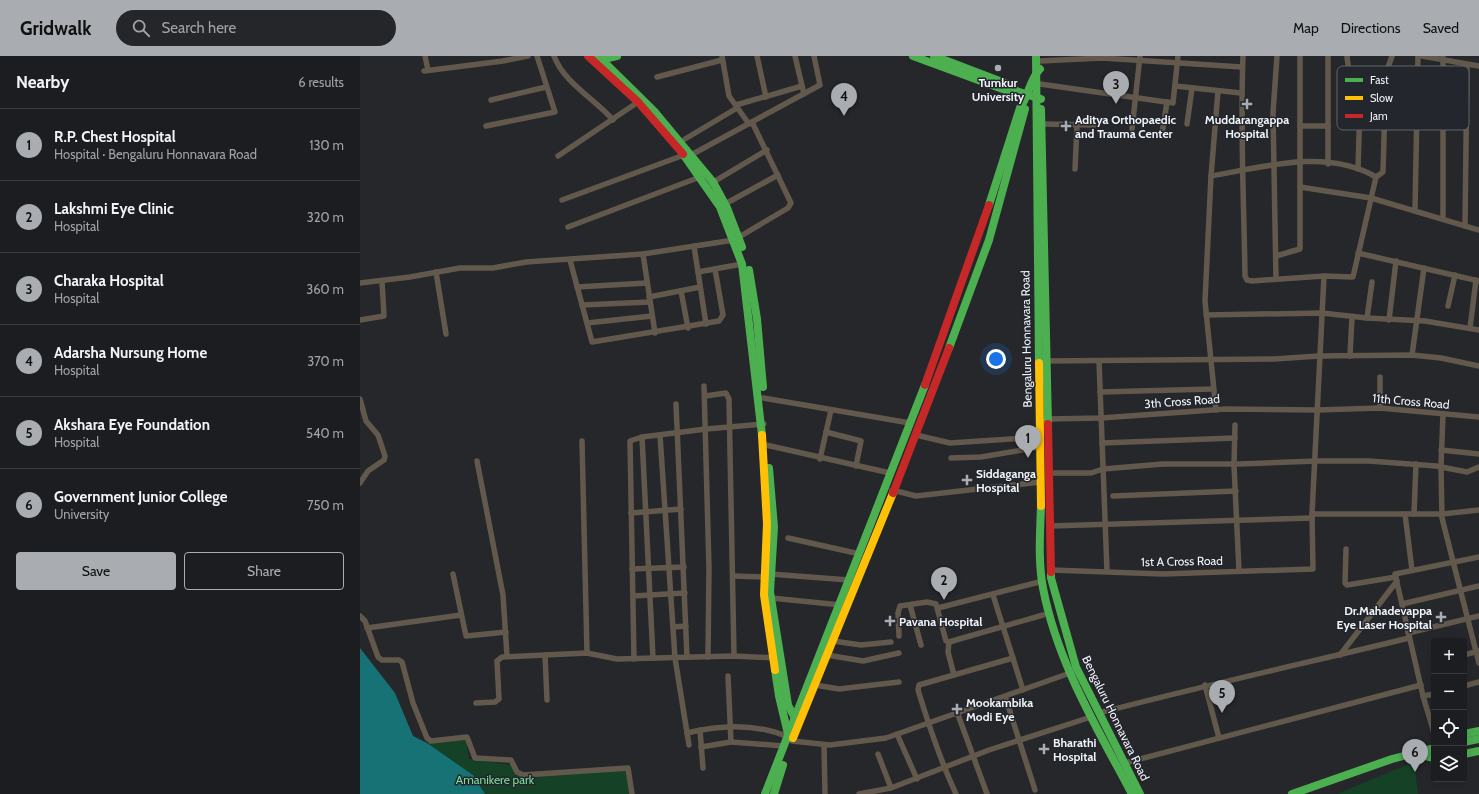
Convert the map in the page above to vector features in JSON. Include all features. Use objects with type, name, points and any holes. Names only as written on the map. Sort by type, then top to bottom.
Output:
[{"type":"main road","points":[[596,58],[617,56]]},
{"type":"main road","points":[[913,56],[1008,91],[1016,91],[1038,98]]},
{"type":"main road","points":[[934,56],[1010,85],[1016,91]]},
{"type":"main road","points":[[596,58],[687,155],[700,177],[710,184],[737,239],[742,264],[774,513],[764,595],[788,706],[797,722]]},
{"type":"main road","points":[[596,58],[641,96],[725,204],[748,266],[754,296],[763,398],[767,509],[767,576],[771,598],[777,658],[790,739],[784,746],[765,794]]},
{"type":"main road","points":[[774,794],[790,739],[843,605],[894,491],[916,436],[988,240],[1022,122],[1025,110],[1024,104],[1026,94],[1038,63]]},
{"type":"main road","name":"Bengaluru Honnavara Road","points":[[1038,63],[1040,84],[1038,98],[1042,124],[1043,361],[1039,437],[1041,482],[1040,556],[1043,582],[1050,618],[1070,673],[1090,717],[1132,794]]},
{"type":"main road","name":"Bengaluru Honnavara Road","points":[[1038,63],[1036,132],[1043,361],[1048,419],[1051,570],[1053,589],[1073,659],[1140,794]]},
{"type":"main road","points":[[797,722],[833,641],[850,580],[980,234],[1020,108],[1024,104]]},
{"type":"main road","points":[[1022,122],[1030,120],[1036,132]]},
{"type":"main road","points":[[1467,733],[1479,731]]},
{"type":"main road","points":[[1467,741],[1479,739]]},
{"type":"main road","points":[[1414,753],[1431,744]]},
{"type":"main road","points":[[1292,794],[1392,759],[1431,749]]},
{"type":"main road","points":[[1467,753],[1479,751]]},
{"type":"main road","points":[[1414,753],[1431,757]]},
{"type":"street","points":[[425,56],[426,70],[502,61],[528,56]]},
{"type":"street","points":[[486,126],[555,112],[537,56]]},
{"type":"street","points":[[554,56],[557,64],[564,74],[602,107],[613,120]]},
{"type":"street","points":[[757,56],[766,97]]},
{"type":"street","points":[[795,56],[804,94]]},
{"type":"street","points":[[562,200],[687,155],[751,123],[820,85],[814,56]]},
{"type":"street","points":[[1040,84],[1173,103],[1178,56]]},
{"type":"street","points":[[1243,56],[1241,93],[1244,170],[1245,276],[1247,280],[1252,281],[1324,276],[1353,277],[1376,177],[1383,172],[1384,130]]},
{"type":"street","points":[[1276,279],[1273,113],[1277,56]]},
{"type":"street","points":[[1276,256],[1300,249],[1300,56]]},
{"type":"street","points":[[1328,56],[1328,164]]},
{"type":"street","points":[[1347,56],[1348,66]]},
{"type":"street","points":[[1389,66],[1392,56]]},
{"type":"street","points":[[1422,56],[1443,58],[1479,66]]},
{"type":"street","points":[[360,283],[460,268],[493,268],[526,262],[643,254],[737,239],[788,208],[791,203],[790,199],[767,150],[751,123],[736,107],[729,96],[722,58],[657,77]]},
{"type":"street","points":[[1038,63],[1092,58],[1140,59],[1242,67]]},
{"type":"street","points":[[1132,129],[1140,59]]},
{"type":"street","points":[[491,100],[546,86]]},
{"type":"street","points":[[685,138],[736,107],[802,86]]},
{"type":"street","points":[[1174,86],[1241,93]]},
{"type":"street","points":[[1187,124],[1192,88]]},
{"type":"street","points":[[1216,410],[1210,360],[1205,288],[1211,176],[1218,91]]},
{"type":"street","points":[[558,156],[638,102]]},
{"type":"street","points":[[1162,134],[1166,102]]},
{"type":"street","points":[[1042,124],[1094,124]]},
{"type":"street","points":[[1075,169],[1077,125]]},
{"type":"street","points":[[1300,126],[1328,126]]},
{"type":"street","points":[[1358,169],[1359,130]]},
{"type":"street","points":[[1415,210],[1417,130]]},
{"type":"street","points":[[1443,130],[1443,219]]},
{"type":"street","points":[[1465,226],[1466,130]]},
{"type":"street","points":[[710,184],[767,150]]},
{"type":"street","points":[[1211,176],[1300,161],[1358,169],[1376,177]]},
{"type":"street","points":[[725,204],[778,175]]},
{"type":"street","points":[[568,227],[700,177]]},
{"type":"street","points":[[1300,187],[1371,198],[1479,230]]},
{"type":"street","points":[[694,246],[706,324]]},
{"type":"street","points":[[1358,253],[1478,281],[1470,328]]},
{"type":"street","points":[[643,254],[655,333]]},
{"type":"street","points":[[570,260],[592,342],[688,328],[722,319],[716,269]]},
{"type":"street","points":[[1390,320],[1396,261]]},
{"type":"street","points":[[698,272],[742,264]]},
{"type":"street","points":[[1412,355],[1424,268]]},
{"type":"street","points":[[436,272],[446,334]]},
{"type":"street","points":[[1448,306],[1455,275]]},
{"type":"street","points":[[1312,516],[1324,276]]},
{"type":"street","points":[[360,320],[384,316],[382,280]]},
{"type":"street","points":[[1367,318],[1372,282]]},
{"type":"street","points":[[577,287],[647,283]]},
{"type":"street","points":[[582,306],[650,300],[700,287]]},
{"type":"street","points":[[681,291],[688,328]]},
{"type":"street","points":[[1206,315],[1322,313],[1352,317],[1416,321],[1479,330]]},
{"type":"street","points":[[586,323],[652,316]]},
{"type":"street","points":[[1350,356],[1352,317]]},
{"type":"street","points":[[1043,361],[1274,359],[1319,356],[1412,355],[1441,358],[1479,366]]},
{"type":"street","points":[[1099,361],[1107,571]]},
{"type":"street","points":[[1380,377],[1380,408]]},
{"type":"street","points":[[704,386],[709,568],[708,657]]},
{"type":"street","points":[[1100,392],[1213,389]]},
{"type":"street","points":[[705,396],[726,393],[728,395],[731,427],[734,656]]},
{"type":"street","points":[[763,398],[910,423]]},
{"type":"street","points":[[360,399],[366,421],[378,435],[385,456],[384,460],[368,471],[360,483]]},
{"type":"street","points":[[676,404],[687,657]]},
{"type":"street","name":"11th Cross Road","points":[[1317,410],[1380,408],[1479,417]]},
{"type":"street","points":[[820,459],[831,410]]},
{"type":"street","name":"3th Cross Road","points":[[1048,419],[1101,418],[1216,410],[1317,410]]},
{"type":"street","points":[[1443,414],[1441,450],[1442,514],[1479,664]]},
{"type":"street","points":[[634,659],[630,441],[642,437],[763,424]]},
{"type":"street","points":[[1235,425],[1234,464],[1239,571]]},
{"type":"street","points":[[826,432],[861,441],[856,466]]},
{"type":"street","points":[[660,435],[675,658],[689,746]]},
{"type":"street","points":[[916,436],[950,443],[1039,437]]},
{"type":"street","points":[[642,437],[650,568],[653,658]]},
{"type":"street","points":[[1102,443],[1235,438]]},
{"type":"street","points":[[582,441],[587,653]]},
{"type":"street","points":[[766,445],[820,459],[890,473]]},
{"type":"street","points":[[952,458],[972,458],[1040,447]]},
{"type":"street","points":[[1441,450],[1479,454]]},
{"type":"street","points":[[476,461],[502,590],[507,656]]},
{"type":"street","points":[[1049,473],[1091,473],[1103,469],[1162,464],[1234,464],[1314,461],[1369,461],[1416,464],[1441,466],[1468,472],[1479,467]]},
{"type":"street","points":[[1414,514],[1416,464]]},
{"type":"street","points":[[884,488],[916,496],[1041,482]]},
{"type":"street","points":[[1113,496],[1236,491]]},
{"type":"street","points":[[631,513],[681,509]]},
{"type":"street","points":[[1050,526],[1312,516],[1442,514],[1479,510]]},
{"type":"street","points":[[1406,514],[1412,570]]},
{"type":"street","name":"1st A Cross Road","points":[[1051,570],[1163,574],[1314,569],[1312,516]]},
{"type":"street","points":[[788,538],[860,554]]},
{"type":"street","points":[[1346,549],[1345,583],[1347,585],[1396,579]]},
{"type":"street","points":[[1431,723],[1423,696],[1395,574],[1479,557]]},
{"type":"street","points":[[632,569],[684,567]]},
{"type":"street","points":[[453,574],[466,636],[506,632]]},
{"type":"street","points":[[733,576],[850,580]]},
{"type":"street","points":[[1340,655],[1396,579]]},
{"type":"street","points":[[938,608],[1043,582]]},
{"type":"street","points":[[1402,604],[1479,586]]},
{"type":"street","points":[[633,596],[685,593]]},
{"type":"street","points":[[993,595],[1024,690]]},
{"type":"street","points":[[771,598],[843,605]]},
{"type":"street","points":[[899,636],[898,613],[900,606],[933,602],[938,608],[946,641],[948,642],[948,652],[954,675]]},
{"type":"street","points":[[910,605],[921,646]]},
{"type":"street","points":[[368,628],[461,615]]},
{"type":"street","points":[[948,642],[1003,628],[1043,615]]},
{"type":"street","points":[[360,616],[363,617],[368,628],[378,657],[382,660],[399,660],[402,662],[415,709],[431,742],[467,737],[470,739],[475,758],[511,760],[517,772],[523,775],[628,768],[632,794]]},
{"type":"street","points":[[1099,713],[1205,685],[1340,655],[1479,616]]},
{"type":"street","points":[[673,627],[686,626]]},
{"type":"street","points":[[833,641],[861,645],[891,642]]},
{"type":"street","points":[[1467,654],[1477,652]]},
{"type":"street","points":[[476,703],[498,701],[497,661],[499,658],[507,656],[587,653],[613,659],[734,656],[777,658]]},
{"type":"street","points":[[827,655],[863,661],[899,653]]},
{"type":"street","points":[[545,655],[547,700]]},
{"type":"street","points":[[956,794],[944,769],[928,723],[918,690],[919,685],[1013,658]]},
{"type":"street","points":[[687,733],[730,726],[773,731],[790,739],[824,745],[874,740],[897,734],[1070,673]]},
{"type":"street","points":[[728,676],[731,742]]},
{"type":"street","points":[[815,684],[832,688],[843,688],[899,682]]},
{"type":"street","points":[[1467,685],[1479,682]]},
{"type":"street","points":[[1205,685],[1220,738]]},
{"type":"street","points":[[1125,763],[1421,685]]},
{"type":"street","points":[[1423,696],[1431,695]]},
{"type":"street","points":[[1005,696],[1035,790]]},
{"type":"street","points":[[957,712],[972,757],[987,794]]},
{"type":"street","points":[[859,794],[891,788],[1019,740],[1090,717]]},
{"type":"street","points":[[700,730],[703,768]]},
{"type":"street","points":[[897,734],[917,779]]},
{"type":"street","points":[[701,747],[731,742],[784,746]]},
{"type":"street","points":[[824,745],[824,794]]},
{"type":"street","points":[[878,754],[891,788]]},
{"type":"green space","name":"Amanikere park","points":[[466,740],[469,759],[511,765],[516,776],[630,766],[633,794],[485,794],[473,775],[427,743]]},
{"type":"green space","points":[[1414,762],[1418,794],[1337,794]]},
{"type":"water","points":[[360,648],[395,693],[413,736],[427,743],[473,775],[485,794],[360,794]]},
{"type":"traffic: fast","points":[[598,56],[654,111],[713,182],[727,208],[742,247]]},
{"type":"traffic: fast","points":[[599,60],[617,56]]},
{"type":"traffic: fast","points":[[913,56],[1008,91],[1016,91]]},
{"type":"traffic: fast","points":[[934,56],[1010,85],[1016,91],[1041,99]]},
{"type":"traffic: fast","points":[[1036,56],[1039,363]]},
{"type":"traffic: fast","points":[[989,205],[1020,108],[1036,73],[1040,69]]},
{"type":"traffic: fast","points":[[949,348],[989,240],[1025,109]]},
{"type":"traffic: fast","points":[[1041,109],[1048,424]]},
{"type":"traffic: fast","points":[[683,154],[720,207],[742,264],[762,435]]},
{"type":"traffic: fast","points":[[749,270],[757,319],[763,387]]},
{"type":"traffic: fast","points":[[765,794],[925,385]]},
{"type":"traffic: fast","points":[[769,468],[774,527],[770,592],[788,705],[797,722]]},
{"type":"traffic: fast","points":[[1041,506],[1040,568],[1049,615],[1068,668],[1080,694],[1132,794]]},
{"type":"traffic: fast","points":[[1051,572],[1051,578],[1076,667],[1140,794]]},
{"type":"traffic: fast","points":[[775,670],[779,696],[789,738]]},
{"type":"traffic: fast","points":[[1467,733],[1479,731]]},
{"type":"traffic: fast","points":[[1467,741],[1479,739]]},
{"type":"traffic: fast","points":[[1292,794],[1392,759],[1431,749]]},
{"type":"traffic: fast","points":[[1467,753],[1479,751]]},
{"type":"traffic: fast","points":[[1417,754],[1431,757]]},
{"type":"traffic: fast","points":[[774,794],[783,765]]},
{"type":"traffic: slow","points":[[1039,363],[1041,506]]},
{"type":"traffic: slow","points":[[762,435],[767,524],[764,595],[775,670]]},
{"type":"traffic: slow","points":[[793,738],[893,493]]},
{"type":"traffic: jam","points":[[588,56],[638,102],[683,154]]},
{"type":"traffic: jam","points":[[925,385],[989,205]]},
{"type":"traffic: jam","points":[[893,493],[949,348]]},
{"type":"traffic: jam","points":[[1048,424],[1051,572]]},
{"type":"place","name":"Tumkur University","points":[[998,68]]},
{"type":"place","name":"Charaka Hospital","points":[[1116,104]]},
{"type":"place","name":"Muddarangappa Hospital","points":[[1247,104]]},
{"type":"place","name":"Adarsha Nursung Home","points":[[844,116]]},
{"type":"place","name":"Aditya Orthopaedic and Trauma Center","points":[[1066,126]]},
{"type":"place","name":"R.P. Chest Hospital","points":[[1028,458]]},
{"type":"place","name":"Siddaganga Hospital","points":[[967,480]]},
{"type":"place","name":"Lakshmi Eye Clinic","points":[[944,600]]},
{"type":"place","name":"Dr.Mahadevappa Eye Laser Hospital","points":[[1441,617]]},
{"type":"place","name":"Pavana Hospital","points":[[890,621]]},
{"type":"place","name":"Mookambika Modi Eye","points":[[957,709]]},
{"type":"place","name":"Akshara Eye Foundation","points":[[1222,713]]},
{"type":"place","name":"Bharathi Hospital","points":[[1044,749]]},
{"type":"place","name":"Government Junior College","points":[[1415,772]]}]
